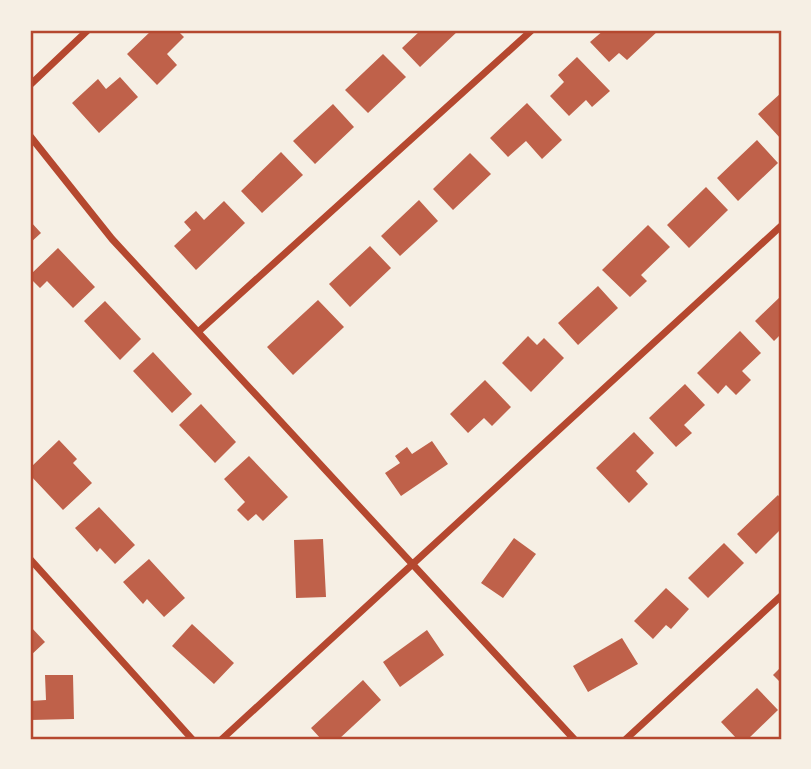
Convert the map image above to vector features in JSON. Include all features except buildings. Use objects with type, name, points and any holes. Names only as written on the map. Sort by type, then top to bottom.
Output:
[{"type":"street","points":[[30,85],[88,30]]},
{"type":"street","points":[[198,332],[531,30]]},
{"type":"street","points":[[30,136],[112,239],[574,739]]},
{"type":"street","points":[[222,739],[781,226]]},
{"type":"street","points":[[30,559],[192,739]]},
{"type":"street","points":[[626,739],[781,596]]}]
